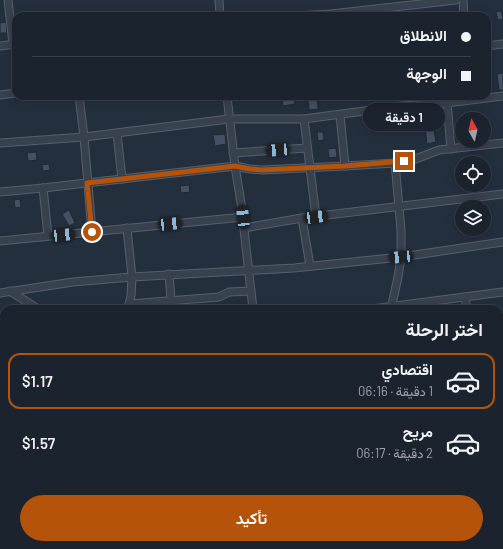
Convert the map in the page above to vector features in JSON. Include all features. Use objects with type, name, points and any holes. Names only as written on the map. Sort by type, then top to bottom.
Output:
[{"type":"street","points":[[8,0],[12,25]]},
{"type":"street","points":[[219,0],[220,12]]},
{"type":"street","points":[[356,12],[456,0]]},
{"type":"street","points":[[463,0],[464,12]]},
{"type":"street","points":[[0,46],[12,44]]},
{"type":"street","points":[[491,46],[503,44]]},
{"type":"street","points":[[0,95],[12,94]]},
{"type":"street","points":[[491,98],[503,96]]},
{"type":"street","points":[[79,100],[92,232]]},
{"type":"street","points":[[227,100],[243,217],[253,305]]},
{"type":"street","points":[[0,143],[84,137],[229,119],[304,119],[402,106],[471,100]]},
{"type":"street","points":[[447,103],[451,149]]},
{"type":"street","points":[[340,115],[345,166]]},
{"type":"street","points":[[304,119],[316,217]]},
{"type":"street","points":[[117,132],[122,179]]},
{"type":"street","points":[[0,192],[235,166],[262,170],[395,163],[413,160],[434,151],[503,144]]},
{"type":"street","points":[[234,153],[307,148]]},
{"type":"street","points":[[392,305],[401,257],[401,230],[395,163]]},
{"type":"street","points":[[43,188],[48,236]]},
{"type":"street","points":[[244,228],[302,218],[503,194]]},
{"type":"street","points":[[0,241],[243,217]]},
{"type":"street","points":[[302,218],[310,266]]},
{"type":"street","points":[[127,228],[132,277],[129,305]]},
{"type":"street","points":[[0,293],[72,282],[169,274],[294,268],[401,257],[503,242]]},
{"type":"street","points":[[169,274],[171,300]]},
{"type":"street","points":[[141,305],[171,300],[219,297],[229,292],[251,290]]},
{"type":"street","points":[[10,291],[32,305]]},
{"type":"street","points":[[413,305],[503,292]]},
{"type":"street","points":[[465,298],[466,305]]},
{"type":"building","points":[[501,11],[503,19],[498,20],[496,12]]},
{"type":"building","points":[[6,22],[7,33],[0,33],[0,23]]},
{"type":"building","points":[[503,73],[503,90],[499,90],[497,74]]},
{"type":"building","points":[[282,100],[294,100],[295,104],[283,106]]},
{"type":"building","points":[[308,100],[317,100],[318,109],[309,110]]},
{"type":"building","points":[[430,118],[431,123],[440,121],[442,129],[434,130],[436,142],[427,144],[424,119]]},
{"type":"building","points":[[317,132],[323,132],[324,140],[318,141]]},
{"type":"building","points":[[225,134],[226,144],[215,146],[213,135]]},
{"type":"building","points":[[336,148],[337,157],[329,158],[328,149]]},
{"type":"building","points":[[36,152],[37,160],[28,161],[27,153]]},
{"type":"building","points":[[49,164],[50,170],[43,171],[42,165]]},
{"type":"building","points":[[189,185],[190,192],[181,193],[180,186]]},
{"type":"building","points":[[20,199],[21,207],[15,208],[14,200]]},
{"type":"building","points":[[69,210],[75,223],[69,226],[62,214]]},
{"type":"route","points":[[92,232],[87,183],[235,166],[262,170],[395,163],[404,161]]}]
